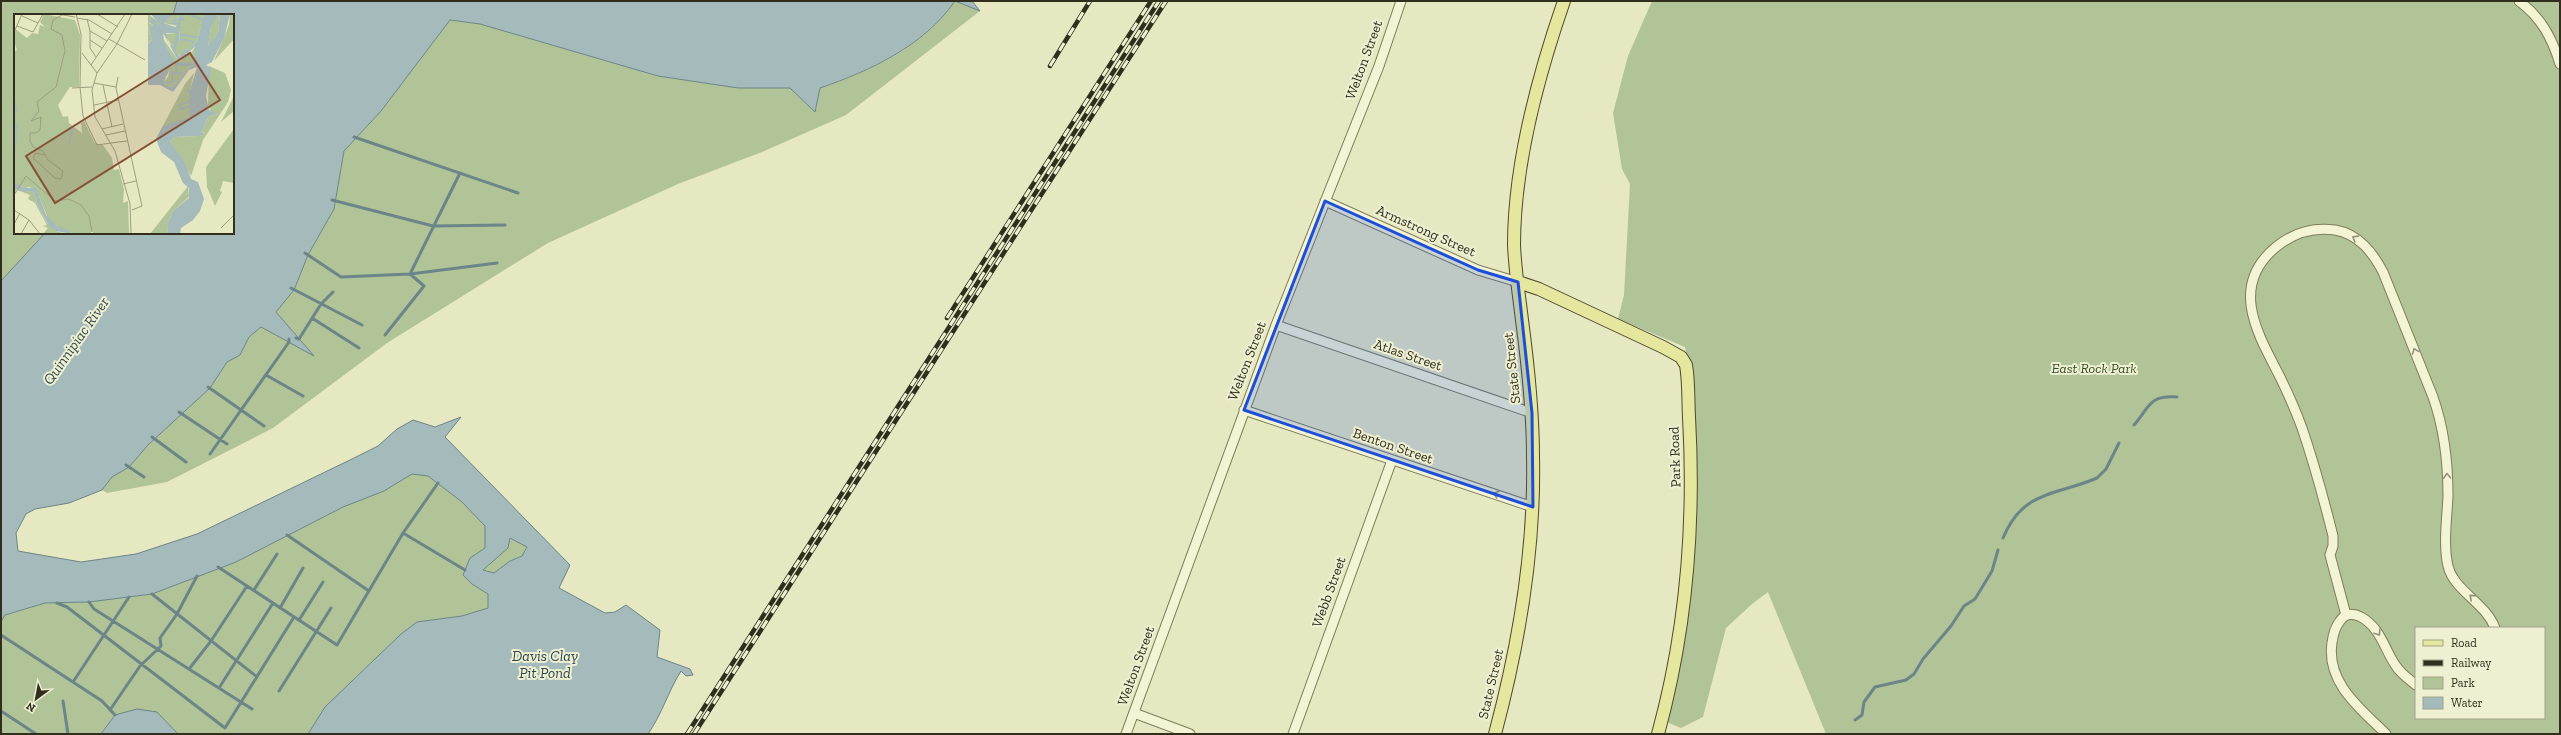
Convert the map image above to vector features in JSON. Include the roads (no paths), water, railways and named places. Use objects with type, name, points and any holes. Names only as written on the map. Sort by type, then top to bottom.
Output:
[{"type":"main road","name":"State Street","points":[[1494,734],[1508,679],[1523,594],[1533,507],[1532,413],[1514,246],[1518,185],[1539,85],[1564,1]]},
{"type":"main road","name":"Park Road","points":[[1518,282],[1539,289],[1663,346],[1681,357],[1686,365],[1692,465],[1690,533],[1673,666],[1658,734]]},
{"type":"street","name":"Welton Street","points":[[1126,734],[1244,410],[1276,325],[1379,66],[1401,1]]},
{"type":"street","points":[[2519,1],[2535,14],[2547,30],[2560,64]]},
{"type":"street","name":"Armstrong Street","points":[[1325,201],[1478,270],[1518,282]]},
{"type":"street","points":[[2346,615],[2330,555],[2334,546],[2333,536],[2311,457],[2288,395],[2257,331],[2250,299],[2256,273],[2272,250],[2293,236],[2320,229],[2337,230],[2355,238],[2372,253],[2383,272],[2433,397],[2439,417],[2447,470],[2447,545],[2450,572],[2459,585],[2487,613],[2494,627]]},
{"type":"street","name":"Atlas Street","points":[[1276,325],[1532,413]]},
{"type":"street","name":"Benton Street","points":[[1244,410],[1533,507]]},
{"type":"street","name":"Webb Street","points":[[1293,734],[1392,460]]},
{"type":"street","points":[[2346,615],[2360,617],[2375,627],[2396,666],[2415,684]]},
{"type":"street","points":[[2346,615],[2338,623],[2333,637],[2331,653],[2335,673],[2349,698],[2386,734]]},
{"type":"street","points":[[1134,713],[1190,734]]},
{"type":"water","points":[[177,1],[955,1],[928,31],[895,55],[858,74],[820,88],[815,112],[790,88],[738,88],[658,76],[480,24],[450,20],[381,111],[344,151],[334,209],[308,255],[294,290],[276,312],[314,356],[261,327],[249,337],[240,355],[227,362],[210,388],[148,445],[129,467],[112,477],[102,490],[69,503],[35,509],[26,514],[16,533],[18,551],[81,562],[136,554],[197,534],[378,446],[397,429],[413,420],[435,427],[461,417],[445,437],[570,565],[559,588],[605,613],[615,612],[626,605],[660,630],[657,657],[690,669],[693,675],[686,676],[681,671],[648,734],[308,734],[325,707],[401,634],[417,622],[462,616],[488,608],[488,594],[472,584],[463,575],[470,558],[485,548],[485,526],[462,502],[428,476],[412,474],[384,491],[343,507],[236,562],[152,594],[89,602],[45,603],[5,615],[1,622],[1,281],[44,234],[234,234],[234,14],[173,14]],"holes":[[[510,538],[527,547],[522,556],[510,561],[494,573],[483,570],[508,548]]]},
{"type":"water","points":[[955,1],[972,1],[980,11]]},
{"type":"water","points":[[137,709],[157,712],[178,734],[101,734],[115,715]]},
{"type":"waterway","points":[[354,137],[518,193]]},
{"type":"waterway","points":[[410,274],[460,173]]},
{"type":"waterway","points":[[332,200],[433,226],[505,225]]},
{"type":"waterway","points":[[305,253],[341,277],[410,274],[424,286],[385,335]]},
{"type":"waterway","points":[[410,274],[497,263]]},
{"type":"waterway","points":[[291,288],[362,325]]},
{"type":"waterway","points":[[296,338],[299,339],[321,304],[333,292]]},
{"type":"waterway","points":[[312,318],[359,348]]},
{"type":"waterway","points":[[210,454],[289,342],[289,339]]},
{"type":"waterway","points":[[266,375],[303,396]]},
{"type":"waterway","points":[[208,387],[264,426]]},
{"type":"waterway","points":[[2134,425],[2155,400],[2167,397],[2177,397]]},
{"type":"waterway","points":[[179,412],[227,444]]},
{"type":"waterway","points":[[152,437],[186,462]]},
{"type":"waterway","points":[[2003,538],[2011,522],[2020,511],[2030,503],[2054,492],[2097,478],[2106,469],[2119,443]]},
{"type":"waterway","points":[[126,465],[144,477]]},
{"type":"waterway","points":[[403,533],[438,483]]},
{"type":"waterway","points":[[218,567],[337,645],[403,533],[465,570]]},
{"type":"waterway","points":[[287,535],[369,591]]},
{"type":"waterway","points":[[1855,720],[1862,715],[1864,702],[1875,687],[1906,680],[1914,674],[1923,659],[1951,626],[1964,606],[1975,599],[1992,571],[1998,550]]},
{"type":"waterway","points":[[254,590],[277,554]]},
{"type":"waterway","points":[[280,608],[303,568]]},
{"type":"waterway","points":[[110,710],[140,666],[161,646],[160,638],[177,614],[197,576]]},
{"type":"waterway","points":[[299,620],[323,582]]},
{"type":"waterway","points":[[189,669],[211,641],[247,586]]},
{"type":"waterway","points":[[152,594],[257,677]]},
{"type":"waterway","points":[[73,682],[129,597]]},
{"type":"waterway","points":[[89,602],[94,609],[252,709]]},
{"type":"waterway","points":[[57,603],[67,607],[225,728],[294,617]]},
{"type":"waterway","points":[[219,688],[273,603]]},
{"type":"waterway","points":[[279,691],[331,608]]},
{"type":"waterway","points":[[1,635],[102,701],[115,715]]},
{"type":"waterway","points":[[63,701],[68,734]]},
{"type":"waterway","points":[[1,711],[36,734]]},
{"type":"railway","points":[[1050,66],[1090,1]]},
{"type":"railway","points":[[947,318],[1151,1]]},
{"type":"railway","points":[[687,734],[1159,1]]},
{"type":"railway","points":[[694,734],[1166,1]]},
{"type":"water label","name":"Quinnipiac River","points":[[76,341]]},
{"type":"water label","name":"Davis Clay Pit Pond","points":[[545,664]]},
{"type":"park label","name":"East Rock Park","points":[[2094,368]]}]
